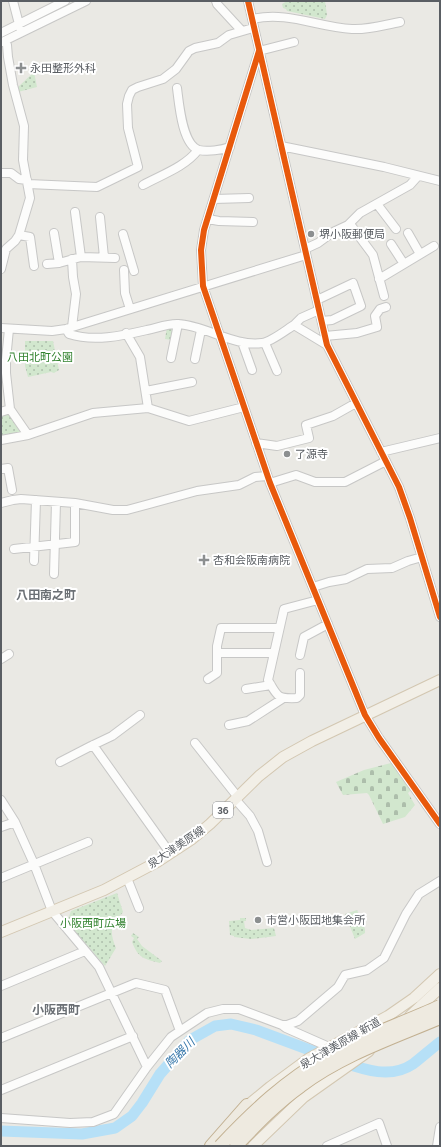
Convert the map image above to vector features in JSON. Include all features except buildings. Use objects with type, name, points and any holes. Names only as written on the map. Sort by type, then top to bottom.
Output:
[{"type":"highway","points":[[220,1146],[263,1102],[312,1066],[350,1046],[440,1006]]},
{"type":"highway","points":[[236,1146],[271,1110],[302,1085],[320,1073],[375,1045],[440,1018]]},
{"type":"highway","points":[[211,1146],[247,1105]]},
{"type":"main road","name":"泉大津美原線","points":[[1,932],[104,890],[127,878],[192,839],[210,824],[259,776],[283,757],[365,715],[440,680]]},
{"type":"main road","name":"泉大津美原線 新道","points":[[205,1146],[247,1105],[308,1059],[388,1016],[414,998],[440,974]]},
{"type":"main road","name":"泉大津美原線 新道","points":[[254,1146],[304,1097],[363,1056],[420,1008],[440,988]]},
{"type":"street","points":[[13,1],[22,32]]},
{"type":"street","points":[[2,39],[19,24],[65,1]]},
{"type":"street","points":[[2,39],[22,32],[86,1]]},
{"type":"street","points":[[216,1],[217,4],[241,30]]},
{"type":"street","points":[[248,1],[258,51],[327,345],[399,487],[440,614]]},
{"type":"street","points":[[1,174],[11,173],[19,179],[27,182],[97,187],[138,167],[128,128],[127,104],[132,90],[163,78],[176,69],[189,51],[195,48],[218,43],[229,35],[253,24],[284,17],[353,30],[400,22]]},
{"type":"street","points":[[1,269],[6,249],[19,235],[30,198],[23,160],[24,126],[13,85],[7,45],[2,39]]},
{"type":"street","points":[[258,51],[294,42]]},
{"type":"street","points":[[258,51],[204,230],[201,250],[203,286],[269,479],[365,715],[379,738],[440,824]]},
{"type":"street","points":[[177,88],[181,117],[189,142],[198,150],[220,150],[230,147]]},
{"type":"street","points":[[281,146],[384,166],[440,181]]},
{"type":"street","points":[[143,185],[193,157],[198,150]]},
{"type":"street","points":[[28,435],[10,410],[3,373],[6,360],[5,329],[52,331],[69,328],[306,252],[333,232],[350,224],[360,213],[410,185],[418,176]]},
{"type":"street","points":[[214,199],[249,198]]},
{"type":"street","points":[[377,204],[396,229]]},
{"type":"street","points":[[75,212],[81,257]]},
{"type":"street","points":[[100,217],[104,257]]},
{"type":"street","points":[[208,219],[219,221],[253,222]]},
{"type":"street","points":[[350,224],[373,255],[384,296]]},
{"type":"street","points":[[54,233],[59,263]]},
{"type":"street","points":[[408,233],[420,254]]},
{"type":"street","points":[[124,234],[137,270],[124,272],[125,293],[130,309]]},
{"type":"street","points":[[19,235],[30,237],[34,266]]},
{"type":"street","points":[[391,244],[404,264]]},
{"type":"street","points":[[379,279],[434,246]]},
{"type":"street","points":[[48,264],[59,263],[81,257],[115,258]]},
{"type":"street","points":[[72,259],[76,294],[69,334],[78,337],[113,337],[164,325],[178,324],[242,342],[256,344],[265,343],[294,325],[301,318],[319,310]]},
{"type":"street","points":[[317,300],[353,283],[361,306],[332,320],[322,321]]},
{"type":"street","points":[[325,336],[358,333],[377,326],[375,316],[380,309],[386,307]]},
{"type":"street","points":[[171,358],[178,324]]},
{"type":"street","points":[[294,325],[327,345]]},
{"type":"street","points":[[195,359],[201,330]]},
{"type":"street","points":[[126,333],[140,357],[148,408]]},
{"type":"street","points":[[242,342],[252,370]]},
{"type":"street","points":[[265,343],[277,371]]},
{"type":"street","points":[[146,391],[192,382]]},
{"type":"street","points":[[256,443],[277,446],[309,438],[306,425],[333,416],[356,403]]},
{"type":"street","points":[[1,440],[28,435],[93,413],[148,408],[189,421],[244,407]]},
{"type":"street","points":[[1,412],[10,410]]},
{"type":"street","points":[[381,452],[440,438]]},
{"type":"street","points":[[1,503],[13,500],[36,500],[75,503],[112,510],[127,510],[197,491],[239,484],[255,477],[269,479],[296,475],[315,482],[345,482],[386,461]]},
{"type":"street","points":[[1,469],[8,468],[12,490]]},
{"type":"street","points":[[34,562],[36,500]]},
{"type":"street","points":[[54,574],[56,502]]},
{"type":"street","points":[[14,549],[75,542],[75,503]]},
{"type":"street","points":[[313,587],[346,579],[367,569],[392,568],[408,560],[422,557]]},
{"type":"street","points":[[282,699],[277,695],[268,680],[284,609],[318,600]]},
{"type":"street","points":[[300,655],[304,636],[328,624]]},
{"type":"street","points":[[208,679],[217,673],[217,646],[221,628],[279,628]]},
{"type":"street","points":[[217,653],[274,653]]},
{"type":"street","points":[[1,659],[9,654]]},
{"type":"street","points":[[229,725],[248,721],[282,699],[297,698],[300,695],[300,673]]},
{"type":"street","points":[[246,689],[271,685]]},
{"type":"street","points":[[60,762],[112,736],[140,715]]},
{"type":"street","points":[[195,743],[250,816],[258,831],[267,862]]},
{"type":"street","points":[[93,745],[170,853]]},
{"type":"street","points":[[1,800],[15,822],[34,864],[52,911],[99,967],[147,1067]]},
{"type":"street","points":[[1,827],[15,822]]},
{"type":"street","points":[[1,878],[88,842]]},
{"type":"street","points":[[127,878],[139,908]]},
{"type":"street","points":[[282,1025],[287,1025],[298,1021],[338,987],[345,975],[367,970],[384,958],[406,914],[419,894],[440,881]]},
{"type":"street","points":[[1,986],[85,951]]},
{"type":"street","points":[[1,1038],[136,983],[165,990],[180,1031]]},
{"type":"street","points":[[1,1118],[70,1123],[93,1122],[114,1114],[147,1067],[171,1037],[207,1013],[223,1009],[239,1009],[282,1025],[327,1048]]},
{"type":"street","points":[[1,1090],[132,1036]]},
{"type":"street","points":[[327,1146],[379,1123],[387,1146]]},
{"type":"street","points":[[437,1146],[440,1127]]},
{"type":"green space","points":[[287,1],[325,1],[327,15],[325,19],[287,11],[283,8],[282,4]]},
{"type":"green space","points":[[34,72],[37,87],[18,92],[17,88]]},
{"type":"green space","points":[[167,327],[171,327],[174,330],[172,340],[165,339]]},
{"type":"green space","name":"八田北町公園","points":[[25,341],[53,341],[59,370],[54,373],[51,372],[28,377],[25,366]]},
{"type":"green space","points":[[1,414],[10,414],[23,430],[21,435],[1,437]]},
{"type":"green space","points":[[391,763],[411,790],[408,793],[415,805],[405,817],[383,824],[367,793],[343,795],[336,782],[364,770]]},
{"type":"green space","name":"小阪西町広場","points":[[117,893],[123,912],[112,926],[112,937],[116,948],[105,966],[67,922],[71,911]]},
{"type":"green space","points":[[357,910],[365,929],[365,933],[355,939],[345,914]]},
{"type":"green space","points":[[240,918],[246,918],[246,921],[244,921],[245,928],[251,930],[274,928],[276,936],[251,939],[234,937],[230,935],[229,921],[240,920]]},
{"type":"green space","points":[[133,933],[139,937],[137,939],[142,946],[162,961],[160,963],[146,959],[139,955],[132,942],[134,938],[131,936]]},
{"type":"waterway","name":"陶器川","points":[[1,1131],[82,1134],[115,1128],[132,1116],[160,1074],[190,1040],[215,1026],[231,1024],[256,1030],[326,1056]]},
{"type":"waterway","name":"陶器川","points":[[342,1062],[378,1072],[396,1071],[405,1069],[413,1064],[440,1042]]},
{"type":"cycle path","points":[[248,1],[327,345],[399,487],[440,617]]},
{"type":"cycle path","points":[[259,51],[204,230],[201,250],[203,286],[270,483],[365,715],[379,738],[440,824]]},
{"type":"place","name":"永田整形外科","points":[[21,68]]},
{"type":"place","name":"堺小阪郵便局","points":[[311,234]]},
{"type":"place","name":"了源寺","points":[[287,454]]},
{"type":"place","name":"杏和会阪南病院","points":[[204,560]]},
{"type":"place","name":"市営小阪団地集会所","points":[[258,920]]},
{"type":"district","name":"八田南之町","points":[[46,595]]},
{"type":"district","name":"小阪西町","points":[[56,1010]]}]
